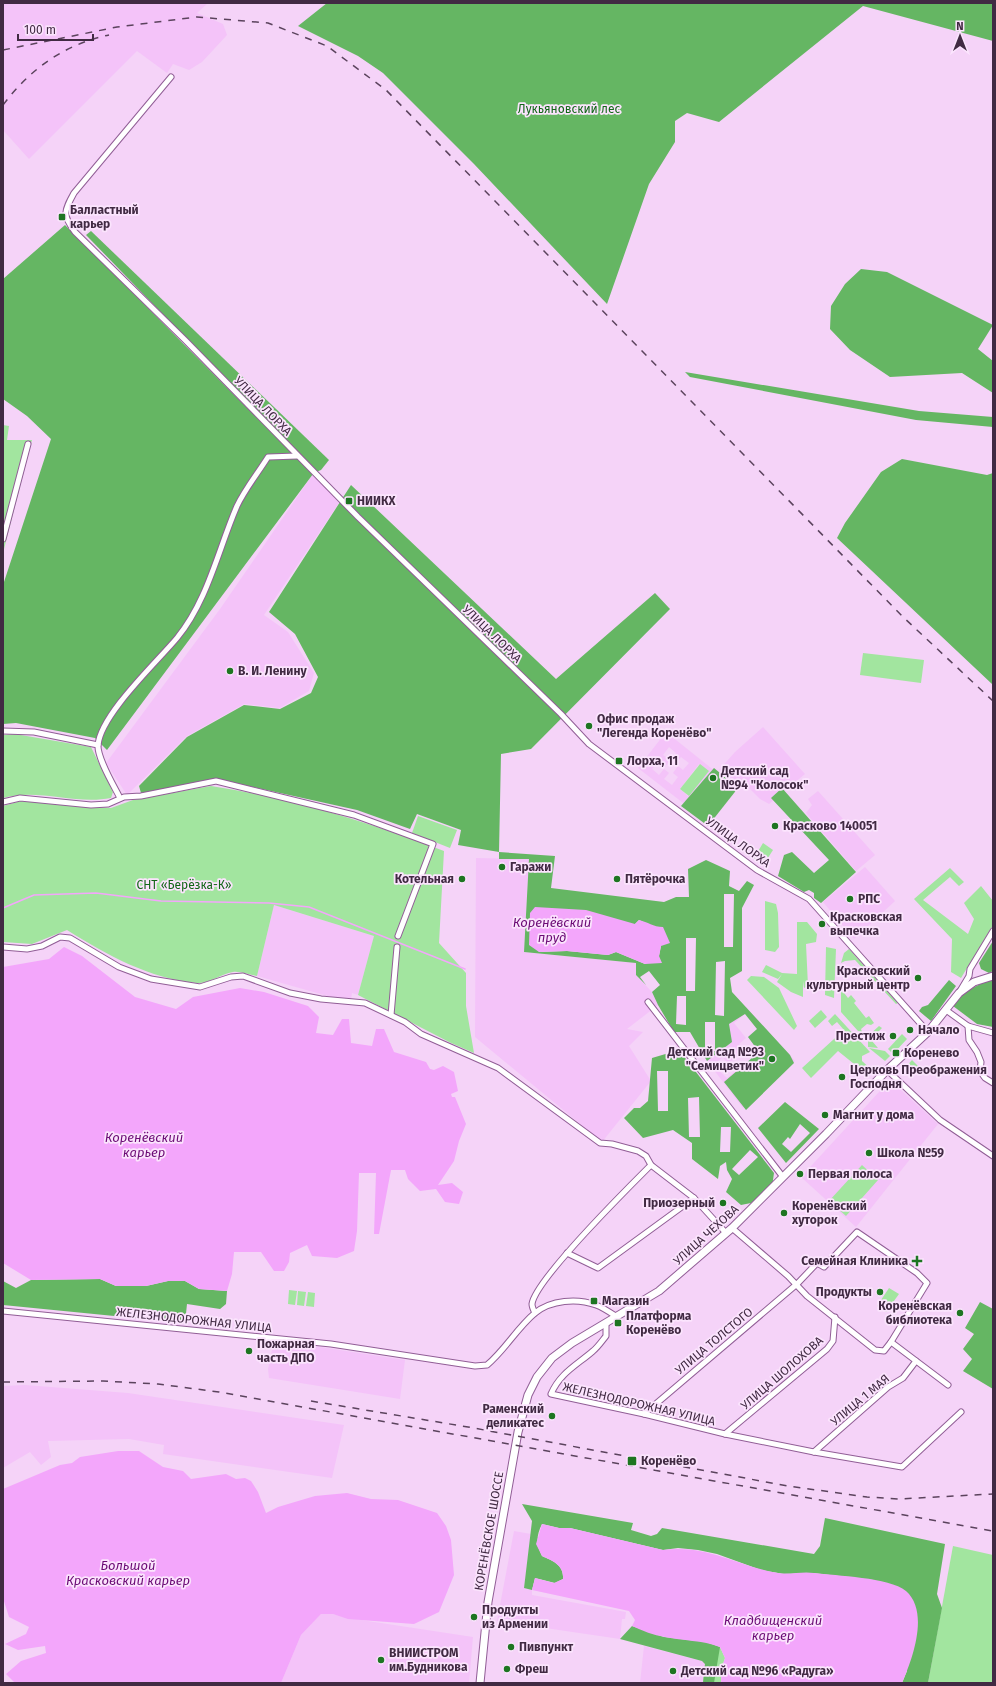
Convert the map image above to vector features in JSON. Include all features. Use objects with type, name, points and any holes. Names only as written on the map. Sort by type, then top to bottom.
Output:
[{"type":"main road","name":"УЛИЦА ЧЕХОВА","points":[[518,1432],[528,1395],[537,1377],[552,1358],[572,1343],[606,1324],[659,1290],[729,1230],[783,1178],[887,1070],[928,1032],[959,993],[974,982],[993,976]]},
{"type":"main road","name":"КОРЕНЁВСКОЕ ШОССЕ","points":[[480,1683],[488,1602],[518,1432]]},
{"type":"street","name":"УЛИЦА ЛОРХА","points":[[171,76],[74,193],[65,208],[66,221],[75,232],[185,340],[297,456],[589,744],[757,870],[809,899],[928,1032]]},
{"type":"street","points":[[3,539],[28,444]]},
{"type":"street","points":[[120,798],[100,754],[98,745],[104,729],[121,702],[154,662],[178,637],[202,599],[238,504],[268,457],[297,456]]},
{"type":"street","points":[[3,731],[34,732],[98,745]]},
{"type":"street","points":[[3,802],[20,798],[91,805],[108,804],[120,798],[216,781],[354,815],[433,844],[398,936]]},
{"type":"street","points":[[959,993],[969,976],[970,969],[993,931]]},
{"type":"street","points":[[3,947],[27,949],[42,946],[60,937],[70,938],[119,967],[144,977],[200,987],[231,977],[243,976],[290,993],[320,999],[364,1003],[391,1015],[421,1034],[498,1068],[600,1143],[638,1150],[646,1156],[651,1165],[694,1198],[729,1230],[797,1284],[807,1296],[835,1317],[874,1350],[884,1351],[891,1342],[948,1385]]},
{"type":"street","points":[[391,1015],[397,947]]},
{"type":"street","points":[[969,976],[970,981],[974,982]]},
{"type":"street","points":[[648,1002],[783,1178]]},
{"type":"street","points":[[946,1010],[968,1026],[993,1033]]},
{"type":"street","points":[[968,1026],[969,1040],[977,1052],[980,1062],[980,1071],[985,1078],[993,1083]]},
{"type":"street","points":[[887,1070],[942,1122],[993,1156]]},
{"type":"street","points":[[535,1313],[532,1304],[539,1290],[567,1253],[651,1165]]},
{"type":"street","points":[[567,1253],[598,1268],[694,1198]]},
{"type":"street","name":"УЛИЦА ТОЛСТОГО","points":[[644,1414],[797,1284],[817,1263],[824,1267],[858,1232],[917,1273],[927,1283],[891,1342]]},
{"type":"street","name":"ЖЕЛЕЗНОДОРОЖНАЯ УЛИЦА","points":[[3,1311],[331,1344],[475,1366],[487,1365],[535,1313],[550,1305],[574,1300],[597,1305],[617,1317]]},
{"type":"street","name":"УЛИЦА ШОЛОХОВА","points":[[725,1434],[827,1350],[833,1341],[835,1317]]},
{"type":"street","name":"ЖЕЛЕЗНОДОРОЖНАЯ УЛИЦА","points":[[606,1324],[606,1336],[593,1351],[567,1371],[556,1383],[551,1394],[644,1414],[725,1434],[814,1452],[902,1467],[961,1412]]},
{"type":"street","name":"УЛИЦА 1 МАЯ","points":[[814,1452],[888,1387],[903,1378],[916,1361]]},
{"type":"shaded area","points":[[3,3],[208,3],[197,13],[223,24],[227,35],[202,62],[189,70],[173,64],[167,73],[137,51],[29,159],[3,130]]},
{"type":"shaded area","points":[[313,474],[339,503],[264,615],[288,632],[314,673],[309,691],[280,708],[244,704],[187,736],[127,795],[106,763],[220,609]]},
{"type":"shaded area","points":[[763,727],[805,774],[769,804],[760,799],[742,781],[730,779],[719,770],[735,752]]},
{"type":"shaded area","name":"Детский сад №94 \"Колосок\"","points":[[666,732],[736,788],[709,823],[638,768]],"holes":[[[669,747],[676,753],[672,759],[676,763],[681,757],[689,763],[683,770],[678,766],[673,773],[678,777],[672,785],[664,779],[669,773],[664,769],[659,775],[652,769],[658,762],[665,767],[670,760],[663,755]],[[699,764],[708,771],[688,796],[680,789]]]},
{"type":"shaded area","points":[[818,791],[875,855],[856,871],[806,813],[812,805],[808,799]]},
{"type":"shaded area","points":[[476,858],[529,859],[524,952],[637,963],[636,975],[652,992],[658,1005],[627,1029],[643,1032],[629,1046],[651,1081],[602,1142],[475,1037]]},
{"type":"shaded area","points":[[865,867],[895,901],[854,939],[823,902]]},
{"type":"shaded area","points":[[274,905],[374,936],[358,995],[352,993],[351,1000],[338,999],[257,976]]},
{"type":"shaded area","name":"Детский сад №93 \"Семицветик\"","points":[[746,1007],[795,1061],[743,1108],[707,1061],[731,1042],[728,1024]],"holes":[[[745,1014],[757,1029],[748,1037],[759,1052],[727,1078],[713,1065],[723,1057],[728,1064],[744,1051],[739,1044],[746,1038],[734,1023]]]},
{"type":"shaded area","name":"Школа №59","points":[[890,1080],[938,1124],[856,1227],[801,1177]]},
{"type":"shaded area","points":[[273,1345],[320,1347],[405,1360],[400,1399],[269,1378],[268,1369]]},
{"type":"shaded area","points":[[25,1385],[128,1393],[344,1425],[332,1478],[163,1454],[164,1445],[129,1439],[48,1441],[51,1457],[41,1465],[30,1452],[3,1468],[3,1386]]},
{"type":"shaded area","points":[[514,1531],[531,1534],[524,1588],[532,1590],[532,1595],[626,1612],[625,1619],[622,1619],[620,1639],[497,1621]]},
{"type":"shaded area","name":"ВНИИСТРОМ им.Будникова","points":[[321,1614],[333,1614],[348,1618],[473,1637],[469,1683],[281,1683],[301,1635]]},
{"type":"shaded area","name":"Детский сад №96 «Радуга»","points":[[644,1646],[702,1661],[705,1664],[703,1683],[640,1683]]},
{"type":"green space","name":"Лукьяновский лес","points":[[327,3],[993,3],[993,41],[863,6],[719,122],[687,113],[675,121],[675,142],[649,184],[607,304],[474,164],[383,73],[358,56],[298,26]]},
{"type":"green space","points":[[65,225],[313,474],[107,750],[95,738],[16,723],[3,724],[3,585],[51,439],[27,416],[3,399],[3,279]]},
{"type":"green space","points":[[91,231],[329,460],[321,470],[316,472],[86,235]]},
{"type":"green space","points":[[861,269],[887,272],[993,325],[978,349],[993,361],[993,393],[962,373],[890,377],[850,350],[830,329],[831,306],[845,284]]},
{"type":"green space","points":[[685,372],[919,411],[993,417],[993,427],[916,420],[690,377]]},
{"type":"green space","points":[[3,425],[9,426],[7,440],[32,440],[3,553]]},
{"type":"green space","points":[[902,459],[987,475],[993,473],[992,684],[837,538],[845,523],[881,472]]},
{"type":"green space","points":[[351,485],[556,679],[655,593],[670,609],[531,749],[501,754],[499,852],[458,845],[461,830],[417,814],[410,829],[357,810],[216,779],[141,793],[139,786],[187,737],[244,705],[280,709],[311,693],[318,677],[295,634],[269,612]]},
{"type":"green space","points":[[863,653],[924,660],[921,683],[860,675]]},
{"type":"green space","points":[[15,734],[91,747],[113,792],[111,798],[84,800],[43,795],[16,795],[3,798],[3,735]]},
{"type":"green space","points":[[700,764],[709,771],[689,796],[680,789]]},
{"type":"green space","points":[[714,768],[738,788],[708,826],[681,806]]},
{"type":"green space","name":"СНТ «Берёзка-К»","points":[[211,786],[270,797],[329,812],[387,830],[444,851],[439,943],[466,973],[466,1006],[474,1053],[451,1043],[358,995],[374,936],[274,905],[257,976],[233,972],[202,983],[180,981],[162,977],[113,957],[67,930],[32,944],[3,942],[3,806],[21,801],[111,808],[133,800]]},
{"type":"green space","points":[[782,788],[856,872],[821,903],[814,898],[814,893],[809,890],[804,892],[778,876],[784,855],[792,852],[814,873],[829,860],[771,798]]},
{"type":"green space","points":[[418,816],[457,830],[450,848],[412,833]]},
{"type":"green space","points":[[763,843],[773,850],[764,864],[754,858]]},
{"type":"green space","points":[[499,852],[555,856],[551,888],[664,902],[676,897],[689,897],[688,869],[706,860],[730,871],[729,886],[739,891],[747,881],[754,885],[742,908],[742,971],[730,978],[732,992],[790,1055],[794,1063],[746,1110],[724,1082],[759,1052],[748,1037],[757,1029],[745,1014],[729,1024],[732,1042],[707,1061],[690,1032],[674,1032],[652,992],[660,985],[649,971],[640,977],[646,985],[636,975],[636,963],[524,952],[529,859],[499,859]],"holes":[[[724,894],[734,894],[733,947],[724,947]],[[639,920],[654,927],[661,946],[659,956],[645,964],[616,952],[608,955],[567,951],[539,952],[635,924]],[[686,938],[696,938],[695,991],[686,991]],[[725,961],[724,1016],[715,1015],[716,962]],[[677,996],[686,996],[686,1025],[676,1024]],[[705,1022],[715,1022],[715,1051],[705,1051]]]},
{"type":"green space","points":[[950,868],[964,882],[959,886],[950,877],[923,900],[968,934],[974,919],[964,903],[981,886],[993,901],[993,925],[961,978],[951,972],[952,939],[914,899]]},
{"type":"green space","points":[[765,901],[776,904],[778,913],[779,947],[775,952],[765,950]]},
{"type":"green space","points":[[797,922],[807,922],[817,934],[816,942],[806,944],[808,986],[804,988],[803,981],[803,997],[791,992],[777,982],[782,974],[778,979],[762,972],[766,965],[782,973],[797,974]]},
{"type":"green space","points":[[993,941],[993,971],[989,973],[981,969],[979,963]]},
{"type":"green space","points":[[826,947],[836,949],[834,998],[825,995]]},
{"type":"green space","points":[[849,949],[898,1003],[896,1004],[855,960],[841,963],[844,953]]},
{"type":"green space","points":[[751,976],[764,977],[779,988],[797,1026],[794,1030],[747,980]]},
{"type":"green space","points":[[993,979],[993,1027],[977,1024],[953,1006],[970,990]]},
{"type":"green space","points":[[949,980],[956,986],[931,1021],[919,1011],[922,1007],[928,1005]]},
{"type":"green space","points":[[841,989],[848,998],[851,995],[856,1001],[854,1003],[866,1018],[869,1016],[874,1023],[871,1025],[867,1024],[861,1029],[862,1032],[858,1031],[841,1012]]},
{"type":"green space","points":[[821,1010],[827,1017],[815,1028],[809,1021]]},
{"type":"green space","points":[[835,1014],[870,1052],[862,1056],[862,1061],[873,1071],[869,1076],[838,1051],[811,1078],[802,1068],[844,1030],[837,1022],[832,1026],[828,1021]]},
{"type":"green space","points":[[879,1026],[882,1028],[873,1037],[874,1038],[872,1041],[878,1048],[868,1047],[868,1036]]},
{"type":"green space","points":[[902,1034],[907,1039],[893,1054],[888,1049]]},
{"type":"green space","points":[[869,1048],[885,1051],[890,1056],[885,1061]]},
{"type":"green space","points":[[679,1050],[774,1173],[772,1187],[751,1203],[741,1205],[726,1192],[732,1179],[727,1170],[726,1162],[720,1166],[718,1179],[692,1159],[692,1143],[673,1130],[643,1138],[624,1118],[634,1108],[640,1108],[648,1101],[652,1058]],"holes":[[[657,1071],[668,1071],[668,1111],[658,1111]],[[699,1097],[700,1137],[689,1137],[688,1098]],[[721,1127],[731,1127],[730,1152],[720,1152]],[[750,1150],[758,1157],[739,1175],[732,1169]]]},
{"type":"green space","points":[[912,1060],[919,1067],[912,1075],[905,1068]]},
{"type":"green space","points":[[785,1102],[819,1129],[786,1163],[758,1128]],"holes":[[[800,1124],[810,1133],[791,1152],[782,1144],[788,1137],[790,1139]]]},
{"type":"green space","points":[[862,1165],[878,1180],[846,1216],[829,1201]]},
{"type":"green space","points":[[100,1279],[116,1286],[146,1286],[168,1281],[185,1281],[199,1289],[227,1291],[226,1304],[220,1309],[187,1304],[185,1323],[3,1305],[3,1281],[16,1288],[31,1280]]},
{"type":"green space","points":[[889,1288],[899,1294],[886,1312],[877,1306]]},
{"type":"green space","points":[[289,1290],[297,1291],[295,1305],[288,1304]]},
{"type":"green space","points":[[298,1291],[306,1292],[304,1306],[297,1305]]},
{"type":"green space","points":[[308,1292],[315,1293],[314,1307],[306,1306]]},
{"type":"green space","points":[[980,1302],[993,1309],[993,1389],[963,1371],[972,1359],[963,1349],[974,1334],[965,1328]]},
{"type":"green space","points":[[522,1504],[633,1523],[631,1530],[651,1536],[657,1534],[662,1528],[814,1554],[820,1546],[825,1518],[945,1544],[937,1594],[942,1608],[928,1683],[902,1683],[907,1671],[873,1580],[813,1573],[784,1574],[761,1570],[717,1554],[698,1550],[678,1548],[663,1550],[570,1528],[559,1528],[542,1524],[538,1540],[540,1552],[542,1556],[560,1567],[563,1574],[563,1579],[555,1583],[535,1578],[532,1590],[524,1588],[532,1521]]},
{"type":"green space","points":[[953,1546],[993,1555],[993,1683],[928,1683]]},
{"type":"green space","points":[[632,1626],[664,1637],[706,1642],[720,1647],[714,1683],[703,1683],[705,1664],[702,1661],[620,1639]]},
{"type":"green space","points":[[720,1647],[725,1658],[722,1667],[721,1683],[703,1683],[705,1664]]},
{"type":"water","name":"Коренёвский пруд","points":[[535,907],[586,910],[635,924],[639,920],[663,927],[670,943],[661,946],[659,956],[662,963],[645,964],[616,952],[608,955],[567,951],[539,952],[529,945],[530,913]]},
{"type":"water","name":"Коренёвский карьер","points":[[64,947],[82,956],[135,997],[176,1009],[193,997],[240,988],[264,992],[308,1006],[319,1017],[316,1033],[333,1035],[342,1019],[349,1019],[351,1043],[372,1046],[376,1029],[384,1029],[394,1052],[426,1062],[430,1069],[434,1070],[443,1066],[454,1072],[458,1091],[451,1094],[452,1097],[455,1097],[466,1124],[459,1141],[454,1161],[438,1185],[452,1183],[463,1192],[459,1204],[445,1202],[436,1189],[420,1191],[408,1179],[405,1170],[391,1170],[379,1234],[374,1234],[376,1173],[359,1173],[357,1231],[354,1251],[337,1258],[312,1256],[307,1245],[290,1253],[289,1262],[284,1271],[274,1271],[261,1252],[234,1252],[232,1274],[227,1291],[199,1289],[185,1281],[168,1281],[146,1286],[116,1286],[100,1279],[31,1280],[3,1263],[3,967],[49,959]]},
{"type":"water","name":"Большой Красковский карьер","points":[[118,1451],[139,1451],[163,1467],[183,1471],[191,1479],[226,1474],[236,1479],[245,1478],[251,1481],[258,1492],[266,1513],[278,1507],[315,1496],[347,1493],[371,1499],[398,1500],[437,1513],[446,1526],[451,1540],[454,1575],[439,1612],[414,1624],[348,1619],[333,1614],[321,1614],[301,1635],[281,1683],[14,1682],[6,1674],[21,1661],[46,1653],[45,1646],[18,1650],[5,1644],[26,1634],[29,1627],[9,1617],[3,1598],[3,1489],[60,1465],[72,1463],[80,1457]]},
{"type":"water","name":"Кладбищенский карьер","points":[[542,1524],[559,1528],[570,1528],[663,1550],[694,1550],[778,1573],[810,1573],[848,1576],[875,1580],[898,1586],[906,1591],[913,1600],[917,1611],[918,1623],[914,1649],[902,1683],[721,1683],[722,1667],[725,1658],[720,1647],[706,1643],[661,1636],[644,1631],[632,1626],[635,1620],[629,1611],[532,1590],[535,1578],[554,1583],[563,1579],[562,1570],[560,1567],[542,1556],[536,1544]]},
{"type":"waterway","points":[[3,908],[34,895],[96,893],[161,901],[269,903],[309,907],[465,969]]},
{"type":"railway","points":[[3,50],[117,27],[197,17],[268,23],[327,46],[386,90],[902,616],[993,701]]},
{"type":"railway","points":[[3,105],[25,80],[50,60],[78,45],[109,35]]},
{"type":"railway","points":[[3,1382],[103,1381],[158,1384],[219,1392],[993,1531]]},
{"type":"railway","points":[[311,1401],[468,1427],[788,1486],[867,1497],[899,1499],[993,1494]]},
{"type":"place","name":"Балластный карьер","points":[[62,217]]},
{"type":"place","name":"НИИКХ","points":[[349,501]]},
{"type":"place","name":"В. И. Ленину","points":[[230,671]]},
{"type":"place","name":"Офис продаж \"Легенда Коренёво\"","points":[[589,726]]},
{"type":"place","name":"Лорха, 11","points":[[619,761]]},
{"type":"place","name":"Детский сад №94 \"Колосок\"","points":[[713,778]]},
{"type":"place","name":"Красково 140051","points":[[775,826]]},
{"type":"place","name":"Гаражи","points":[[502,867]]},
{"type":"place","name":"Котельная","points":[[462,879]]},
{"type":"place","name":"Пятёрочка","points":[[617,879]]},
{"type":"place","name":"РПС","points":[[850,899]]},
{"type":"place","name":"Красковская выпечка","points":[[822,924]]},
{"type":"place","name":"Красковский культурный центр","points":[[918,978]]},
{"type":"place","name":"Начало","points":[[910,1030]]},
{"type":"place","name":"Престиж","points":[[893,1036]]},
{"type":"place","name":"Коренево","points":[[896,1053]]},
{"type":"place","name":"Детский сад №93 \"Семицветик\"","points":[[772,1059]]},
{"type":"place","name":"Церковь Преображения Господня","points":[[842,1077]]},
{"type":"place","name":"Магнит у дома","points":[[825,1115]]},
{"type":"place","name":"Школа №59","points":[[869,1153]]},
{"type":"place","name":"Первая полоса","points":[[800,1174]]},
{"type":"place","name":"Приозерный","points":[[723,1203]]},
{"type":"place","name":"Коренёвский хуторок","points":[[784,1213]]},
{"type":"place","name":"Семейная Клиника","points":[[917,1261]]},
{"type":"place","name":"Продукты","points":[[880,1292]]},
{"type":"place","name":"Магазин","points":[[594,1301]]},
{"type":"place","name":"Коренёвская библиотека","points":[[960,1313]]},
{"type":"place","name":"Платформа Коренёво","points":[[618,1323]]},
{"type":"place","name":"Пожарная часть ДПО","points":[[249,1351]]},
{"type":"place","name":"Раменский деликатес","points":[[552,1416]]},
{"type":"place","name":"Коренёво","points":[[632,1461]]},
{"type":"place","name":"Продукты из Армении","points":[[474,1617]]},
{"type":"place","name":"Пивпункт","points":[[511,1647]]},
{"type":"place","name":"ВНИИСТРОМ им.Будникова","points":[[381,1660]]},
{"type":"place","name":"Фреш","points":[[507,1669]]},
{"type":"place","name":"Детский сад №96 «Радуга»","points":[[673,1671]]}]
